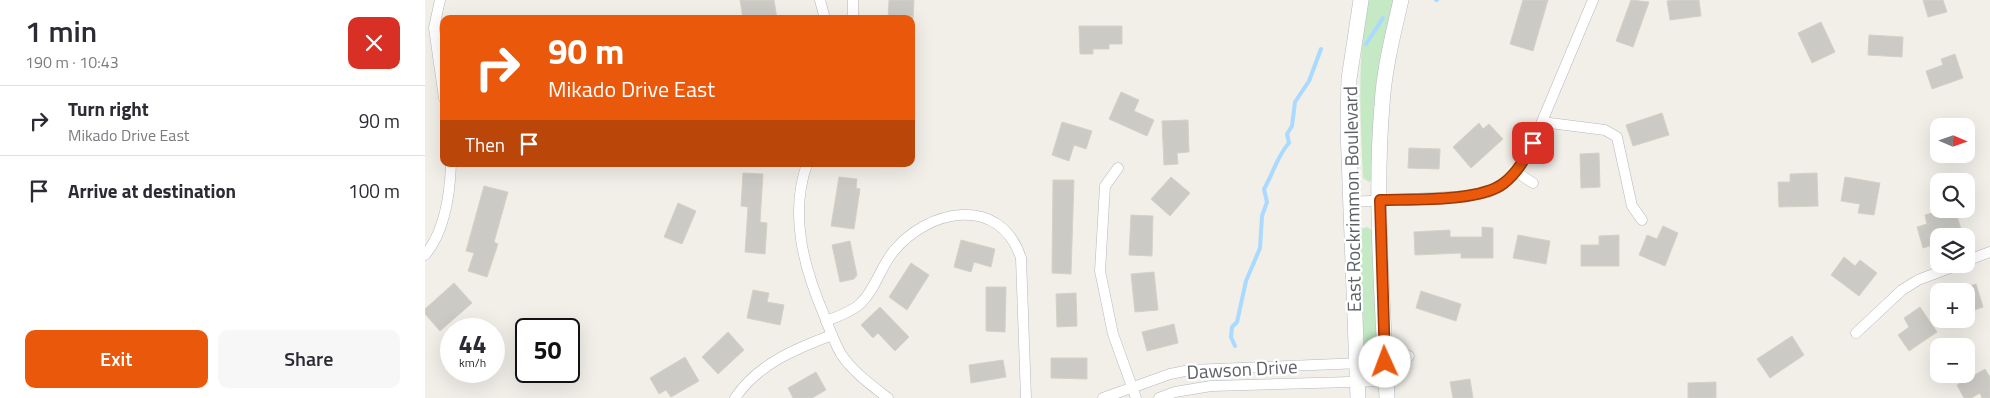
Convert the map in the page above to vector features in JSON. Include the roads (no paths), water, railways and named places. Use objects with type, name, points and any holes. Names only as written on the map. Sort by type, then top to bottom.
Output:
[{"type":"main road","name":"East Rockrimmon Boulevard","points":[[1358,398],[1347,128],[1349,79],[1361,0]]},
{"type":"main road","name":"East Rockrimmon Boulevard","points":[[1387,398],[1380,200],[1382,103],[1393,34],[1401,0]]},
{"type":"street","points":[[439,0],[434,28],[440,70]]},
{"type":"street","points":[[820,0],[824,15]]},
{"type":"street","points":[[853,0],[853,15]]},
{"type":"street","points":[[1350,202],[1467,196],[1489,192],[1503,184],[1516,172],[1542,122],[1593,0]]},
{"type":"street","points":[[1542,122],[1605,130],[1617,137],[1632,206],[1642,220]]},
{"type":"street","points":[[425,255],[437,233],[447,202],[451,167]]},
{"type":"street","points":[[806,167],[801,195],[801,249],[806,271],[841,354],[856,372],[888,398]]},
{"type":"street","points":[[1118,168],[1105,186],[1100,271],[1113,334],[1136,398]]},
{"type":"street","points":[[1516,172],[1533,183]]},
{"type":"street","points":[[826,321],[859,305],[870,292],[892,253],[909,237],[939,219],[965,213],[979,215],[1003,228],[1012,238],[1021,258],[1025,398]]},
{"type":"street","points":[[1975,258],[1990,252]]},
{"type":"street","points":[[1856,333],[1913,284],[1939,273]]},
{"type":"street","points":[[735,398],[745,384],[778,358],[794,349],[832,335]]},
{"type":"street","name":"Dawson Drive","points":[[1103,398],[1170,374],[1190,370],[1357,363],[1409,356]]},
{"type":"street","name":"Dawson Drive","points":[[1159,398],[1175,392],[1211,386],[1386,381]]},
{"type":"waterway","points":[[1366,44],[1383,18]]},
{"type":"waterway","points":[[1235,346],[1231,337],[1232,327],[1237,322],[1246,281],[1260,248],[1262,216],[1267,202],[1264,189],[1281,154],[1289,143],[1287,134],[1292,126],[1295,102],[1309,81],[1321,49]]}]
